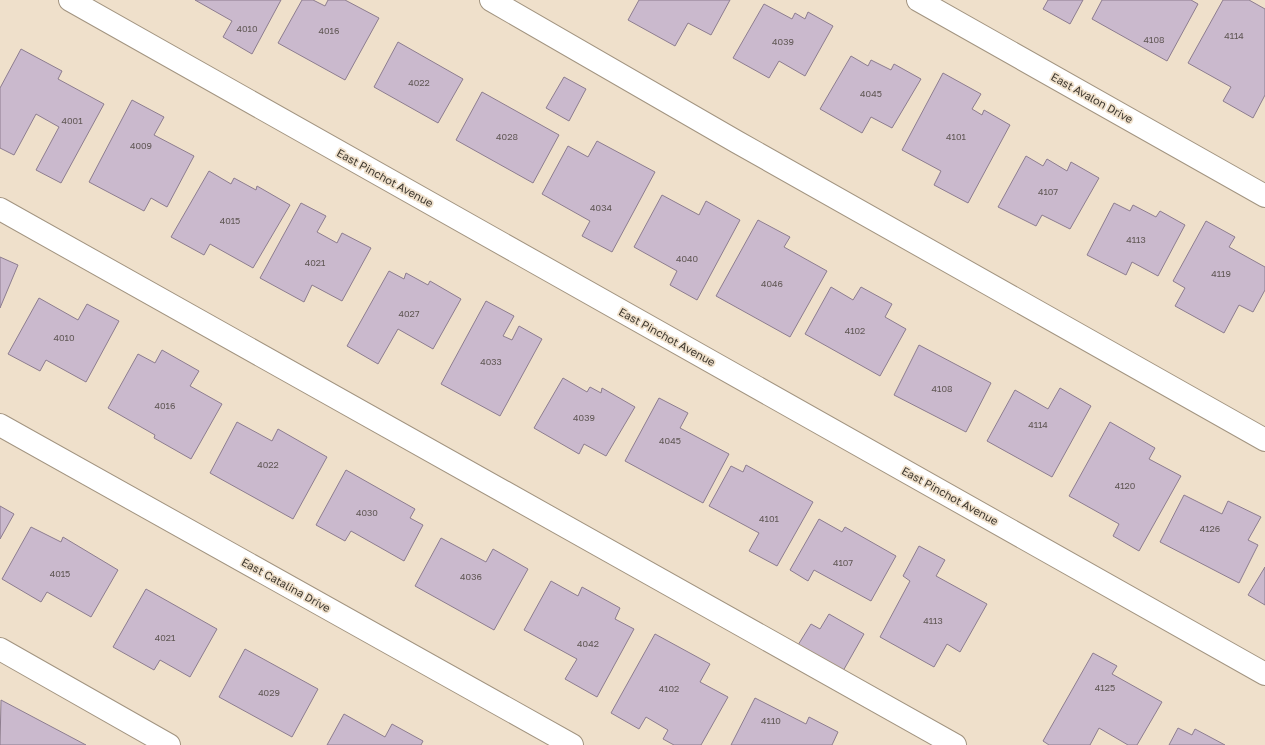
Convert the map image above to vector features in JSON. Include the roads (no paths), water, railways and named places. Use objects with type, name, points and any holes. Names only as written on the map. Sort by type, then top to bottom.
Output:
[{"type":"street","name":"East Pinchot Avenue","points":[[70,0],[1265,674]]},
{"type":"street","points":[[491,0],[737,142],[1265,440]]},
{"type":"street","name":"East Avalon Drive","points":[[918,0],[1265,196]]},
{"type":"street","points":[[0,209],[955,745]]},
{"type":"street","name":"East Catalina Drive","points":[[0,425],[572,745]]},
{"type":"street","points":[[0,649],[169,745]]}]
